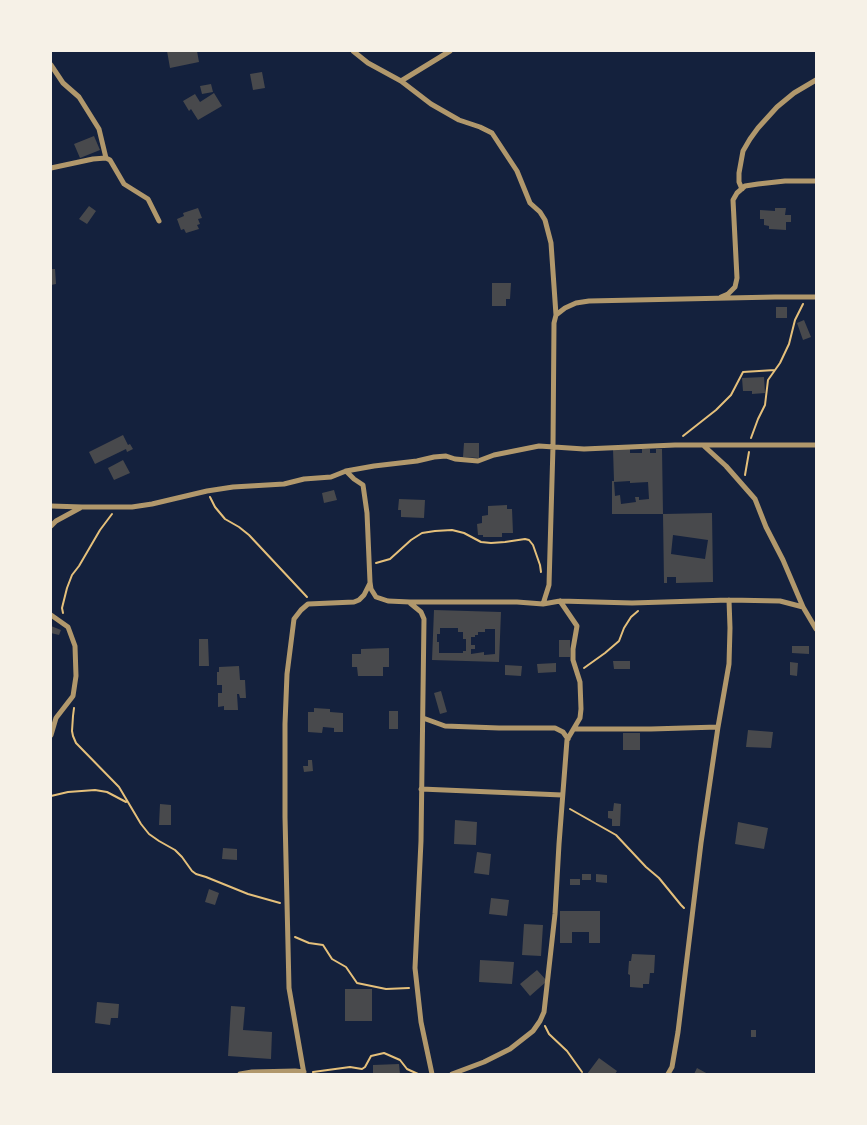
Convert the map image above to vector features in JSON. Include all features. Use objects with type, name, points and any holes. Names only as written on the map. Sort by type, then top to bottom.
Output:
[{"type":"street","points":[[353,51],[368,63],[401,81],[431,104],[459,120],[492,132],[517,172],[530,203],[540,212],[545,220],[551,243],[556,315],[554,323],[549,585],[543,604]]},
{"type":"street","points":[[401,81],[450,51]]},
{"type":"street","points":[[51,65],[62,83],[79,98],[89,112],[99,129],[106,158]]},
{"type":"street","points":[[742,189],[739,182],[739,173],[743,151],[750,139],[777,107],[794,93],[816,80]]},
{"type":"street","points":[[51,168],[106,158],[110,160],[124,184],[148,199],[159,221]]},
{"type":"street","points":[[717,299],[728,294],[735,287],[737,278],[733,200],[737,192],[744,186],[758,184],[784,181],[816,181]]},
{"type":"street","points":[[556,315],[576,303],[589,302],[816,298]]},
{"type":"street","points":[[51,506],[82,508],[132,507],[206,491],[233,487],[284,484],[304,479],[332,477],[346,471],[434,457],[446,456],[455,459],[478,461],[494,455],[538,446],[584,449],[816,445]]},
{"type":"street","points":[[703,446],[726,466],[755,499],[803,607],[816,629]]},
{"type":"street","points":[[346,471],[363,485],[367,513],[370,582],[376,597],[410,602],[517,602],[543,604],[560,601],[780,601],[803,607]]},
{"type":"street","points":[[51,526],[56,521],[82,508]]},
{"type":"street","points":[[240,1074],[294,1071],[304,1073],[289,988],[285,817],[287,674],[294,619],[308,604],[354,602],[359,600],[364,595],[370,582]]},
{"type":"street","points":[[668,1074],[672,1067],[678,1032],[701,843],[729,664],[729,600]]},
{"type":"street","points":[[452,1074],[484,1062],[510,1049],[533,1031],[544,1012],[555,914],[561,805],[568,739],[580,718],[581,709],[580,682],[573,660],[577,626],[560,601]]},
{"type":"street","points":[[410,602],[421,612],[424,619],[421,841],[415,968],[421,1022],[432,1074]]},
{"type":"street","points":[[51,615],[68,627],[75,646],[76,676],[73,696],[54,717],[51,735]]},
{"type":"street","points":[[423,718],[445,726],[555,728],[563,732],[568,739]]},
{"type":"street","points":[[574,729],[718,727]]},
{"type":"street","points":[[422,789],[562,795]]},
{"type":"path","points":[[742,485],[746,474],[752,436],[764,405],[768,380],[780,363],[789,344],[795,320],[805,297]]},
{"type":"path","points":[[675,446],[685,434],[731,396],[743,372],[775,370]]},
{"type":"path","points":[[206,491],[215,507],[225,518],[249,535],[314,604]]},
{"type":"path","points":[[68,627],[64,620],[62,608],[72,575],[116,508]]},
{"type":"path","points":[[370,566],[390,559],[411,540],[422,533],[452,530],[464,533],[481,542],[529,540],[540,565],[541,573]]},
{"type":"path","points":[[578,676],[582,670],[606,653],[618,641],[631,618],[646,602]]},
{"type":"path","points":[[73,696],[72,725],[76,743],[118,787],[149,834],[175,850],[196,874],[248,894],[287,904]]},
{"type":"path","points":[[51,796],[68,792],[95,790],[107,792],[127,802]]},
{"type":"path","points":[[561,805],[616,835],[659,878],[681,905],[693,914]]},
{"type":"path","points":[[288,933],[309,943],[323,944],[332,959],[346,967],[357,983],[386,989],[405,989],[417,986]]},
{"type":"path","points":[[544,1012],[546,1030],[567,1051],[582,1072]]},
{"type":"path","points":[[311,1072],[350,1067],[362,1069],[371,1056],[384,1053],[400,1060],[407,1069],[418,1074]]},
{"type":"building","points":[[167,51],[197,51],[199,62],[170,68]]},
{"type":"building","points":[[262,72],[265,88],[253,90],[250,74]]},
{"type":"building","points":[[211,84],[213,92],[202,94],[200,86]]},
{"type":"building","points":[[214,93],[222,106],[198,120],[183,101],[195,94],[200,102]]},
{"type":"building","points":[[94,136],[100,150],[80,158],[74,144]]},
{"type":"building","points":[[89,206],[96,211],[87,224],[79,219]]},
{"type":"building","points":[[198,208],[202,218],[198,219],[200,224],[197,225],[199,229],[186,233],[184,229],[181,230],[177,219],[184,216],[183,213]]},
{"type":"building","points":[[775,208],[786,208],[785,215],[791,215],[791,222],[786,222],[786,230],[769,229],[769,226],[764,225],[764,219],[760,219],[760,210],[775,211]]},
{"type":"building","points":[[51,269],[55,269],[56,284],[51,285]]},
{"type":"building","points":[[492,283],[511,283],[510,299],[506,299],[506,306],[492,306]]},
{"type":"building","points":[[776,307],[787,307],[787,318],[776,318]]},
{"type":"building","points":[[804,320],[811,337],[803,340],[797,323]]},
{"type":"building","points":[[764,377],[765,393],[752,394],[752,391],[743,391],[742,378]]},
{"type":"building","points":[[123,435],[128,445],[130,444],[133,449],[127,452],[126,449],[95,464],[89,452]]},
{"type":"building","points":[[464,443],[479,443],[479,458],[463,457]]},
{"type":"building","points":[[613,449],[630,449],[630,453],[642,453],[642,449],[650,449],[650,453],[656,453],[656,449],[662,449],[663,514],[612,514],[612,481],[614,481]],"holes":[[[630,481],[630,483],[648,482],[649,499],[639,500],[639,497],[635,497],[636,502],[621,504],[620,495],[615,496],[614,482]]]},
{"type":"building","points":[[123,460],[130,473],[114,480],[108,468]]},
{"type":"building","points":[[334,490],[337,500],[324,503],[322,493]]},
{"type":"building","points":[[399,499],[425,500],[424,518],[401,517],[401,510],[398,510]]},
{"type":"building","points":[[507,505],[507,509],[512,509],[513,533],[502,533],[502,537],[483,537],[483,535],[478,535],[477,524],[482,523],[482,516],[488,515],[488,506]]},
{"type":"building","points":[[712,513],[713,582],[676,583],[676,577],[667,577],[667,583],[664,583],[663,514]],"holes":[[[673,535],[708,540],[705,559],[671,554]]]},
{"type":"building","points":[[434,610],[501,612],[499,662],[432,660]],"holes":[[[440,628],[458,628],[458,632],[463,632],[463,639],[466,639],[466,651],[463,651],[463,653],[439,653],[437,634],[440,634]],[[485,629],[495,629],[495,654],[484,655],[484,652],[471,654],[471,649],[475,649],[475,645],[471,645],[471,637],[478,635],[478,632],[485,632]]]},
{"type":"building","points":[[51,626],[61,630],[59,635],[51,633]]},
{"type":"building","points":[[199,639],[208,639],[209,666],[199,666]]},
{"type":"building","points":[[559,640],[570,640],[570,657],[559,657]]},
{"type":"building","points":[[792,646],[809,646],[809,654],[792,653]]},
{"type":"building","points":[[389,648],[389,667],[383,667],[383,676],[358,676],[357,667],[352,667],[352,654],[361,654],[361,649]]},
{"type":"building","points":[[613,661],[630,661],[630,669],[614,669]]},
{"type":"building","points":[[790,662],[798,663],[797,676],[790,675]]},
{"type":"building","points":[[556,663],[556,672],[538,673],[537,664]]},
{"type":"building","points":[[505,665],[522,666],[521,676],[505,675]]},
{"type":"building","points":[[239,666],[240,680],[245,680],[246,698],[240,698],[239,694],[237,694],[238,710],[224,710],[224,706],[218,707],[218,693],[222,693],[222,685],[217,685],[217,672],[219,672],[219,667]]},
{"type":"building","points":[[441,691],[447,712],[440,714],[434,693]]},
{"type":"building","points":[[314,708],[330,709],[330,712],[343,713],[343,732],[334,732],[334,728],[323,727],[322,733],[308,732],[308,712],[314,712]]},
{"type":"building","points":[[389,711],[398,711],[398,729],[389,729]]},
{"type":"building","points":[[748,730],[773,732],[771,748],[746,747]]},
{"type":"building","points":[[623,733],[640,733],[640,750],[623,750]]},
{"type":"building","points":[[308,760],[312,760],[313,771],[304,772],[303,766],[308,766]]},
{"type":"building","points":[[614,803],[621,804],[620,826],[612,826],[612,819],[608,818],[608,811],[613,811]]},
{"type":"building","points":[[160,804],[171,805],[171,825],[159,825]]},
{"type":"building","points":[[455,820],[477,822],[476,845],[454,844]]},
{"type":"building","points":[[738,822],[768,828],[764,849],[735,844]]},
{"type":"building","points":[[223,848],[237,849],[237,860],[222,859]]},
{"type":"building","points":[[477,852],[491,854],[489,875],[474,873]]},
{"type":"building","points":[[582,874],[591,874],[591,880],[582,880]]},
{"type":"building","points":[[596,874],[607,875],[607,883],[596,882]]},
{"type":"building","points":[[570,879],[580,879],[580,885],[570,885]]},
{"type":"building","points":[[209,889],[219,893],[215,905],[205,902]]},
{"type":"building","points":[[491,898],[509,900],[507,916],[489,914]]},
{"type":"building","points":[[560,911],[600,911],[600,943],[589,943],[589,932],[572,932],[572,943],[560,943]]},
{"type":"building","points":[[524,924],[543,925],[541,956],[522,955]]},
{"type":"building","points":[[632,954],[655,955],[654,973],[650,973],[649,984],[643,984],[643,988],[630,987],[630,975],[628,974],[629,961],[631,961]]},
{"type":"building","points":[[480,960],[514,962],[512,984],[479,982]]},
{"type":"building","points":[[537,970],[547,981],[530,996],[520,984]]},
{"type":"building","points":[[345,989],[372,989],[372,1021],[345,1021]]},
{"type":"building","points":[[97,1002],[119,1004],[118,1018],[111,1018],[110,1025],[95,1023]]},
{"type":"building","points":[[231,1006],[245,1007],[243,1030],[272,1032],[271,1059],[228,1056]]},
{"type":"building","points":[[751,1030],[756,1030],[756,1037],[751,1037]]},
{"type":"building","points":[[599,1058],[617,1071],[615,1074],[587,1074]]},
{"type":"building","points":[[399,1064],[400,1074],[373,1074],[373,1065]]},
{"type":"building","points":[[697,1068],[708,1074],[694,1074]]}]
